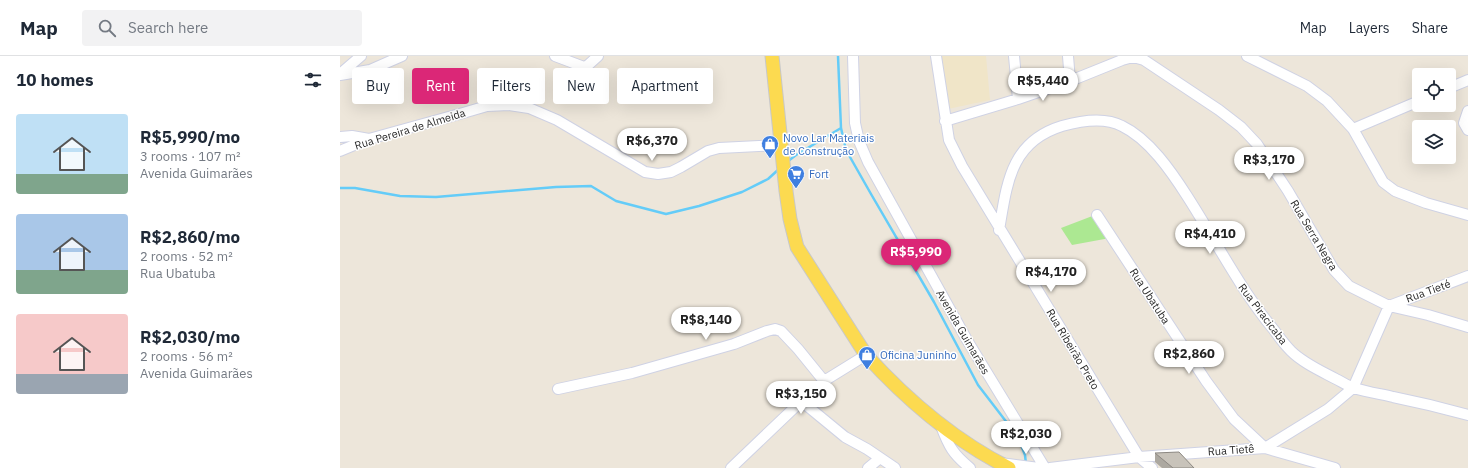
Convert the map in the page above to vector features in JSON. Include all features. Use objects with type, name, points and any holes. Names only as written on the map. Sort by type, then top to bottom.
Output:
[{"type":"main road","points":[[772,56],[783,171],[790,219],[797,247],[866,355],[878,369],[941,426],[1007,465]]},
{"type":"street","points":[[340,74],[360,56]]},
{"type":"street","points":[[340,74],[370,70],[402,56]]},
{"type":"street","points":[[555,56],[584,67],[598,56]]},
{"type":"street","name":"Avenida Guimarães","points":[[853,56],[855,123],[859,141],[868,162],[967,340],[1045,468]]},
{"type":"street","name":"Rua Ribeirão Preto","points":[[936,56],[949,140],[962,166],[1139,457],[1152,468]]},
{"type":"street","points":[[1014,56],[1018,99]]},
{"type":"street","points":[[945,120],[1018,99],[1070,80],[1068,56]]},
{"type":"street","points":[[1247,56],[1266,67],[1292,78],[1312,89],[1327,101],[1353,129],[1383,182],[1395,191],[1426,203],[1468,214]]},
{"type":"street","name":"Rua Serra Negra","points":[[1070,80],[1133,57],[1144,60],[1219,110],[1241,127],[1257,144],[1288,191],[1324,254],[1341,279],[1349,286],[1388,306],[1468,326]]},
{"type":"street","points":[[1456,85],[1468,80]]},
{"type":"street","points":[[1353,129],[1412,104]]},
{"type":"street","name":"Rua Pereira de Almeida","points":[[340,151],[369,139],[487,106],[509,105],[529,108],[556,120],[645,172],[658,174],[671,172],[681,168],[708,151],[719,148],[782,150]]},
{"type":"street","points":[[1468,111],[1464,123],[1468,130]]},
{"type":"street","name":"Rua Piracicaba","points":[[1000,230],[1006,188],[1010,175],[1014,164],[1031,142],[1048,131],[1073,123],[1101,121],[1122,126],[1154,151],[1170,169],[1204,221],[1243,290],[1291,351],[1308,364],[1353,388],[1468,414]]},
{"type":"street","points":[[340,137],[352,136],[369,139]]},
{"type":"street","name":"Rua Ubatuba","points":[[1097,216],[1206,381],[1234,418],[1265,448],[1335,468]]},
{"type":"street","name":"Rua Tieté","points":[[1388,306],[1468,276]]},
{"type":"street","name":"Rua Tietê","points":[[1050,468],[1139,457],[1265,448],[1328,409],[1353,388],[1388,306]]},
{"type":"street","points":[[558,390],[632,373],[734,344],[775,329],[781,331],[798,349],[824,381]]},
{"type":"street","points":[[731,468],[800,400],[824,381],[866,355]]},
{"type":"street","points":[[800,400],[846,437],[895,468]]},
{"type":"street","points":[[941,426],[949,447],[954,454],[970,468]]},
{"type":"street","points":[[868,468],[880,458]]},
{"type":"street","points":[[1007,465],[1039,468]]},
{"type":"shaded area","points":[[941,56],[986,56],[990,100],[948,109]]},
{"type":"green space","points":[[1095,215],[1110,238],[1072,245],[1061,228]]},
{"type":"building","points":[[1179,452],[1194,468],[1173,468],[1155,453]]},
{"type":"waterway","points":[[838,56],[841,128],[846,150],[934,302],[978,385],[1018,437],[1025,455],[1026,464]]},
{"type":"waterway","points":[[787,162],[841,128]]},
{"type":"waterway","points":[[340,188],[355,188],[400,196],[436,197],[556,187],[591,186],[616,201],[666,214],[699,206],[742,192],[768,179],[779,169]]},
{"type":"place","name":"Novo Lar Materiais de Construção","points":[[770,159]]},
{"type":"place","name":"Fort","points":[[796,189]]},
{"type":"place","name":"Oficina Juninho","points":[[867,370]]}]
